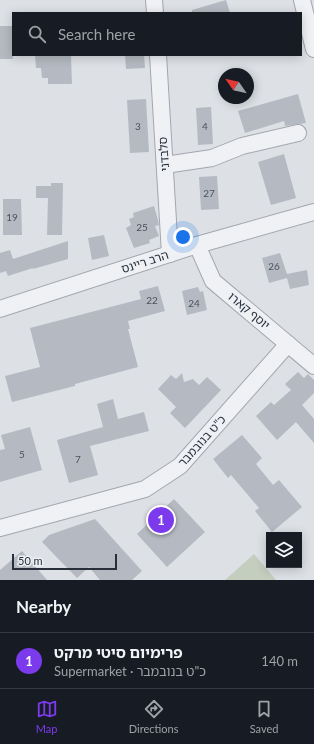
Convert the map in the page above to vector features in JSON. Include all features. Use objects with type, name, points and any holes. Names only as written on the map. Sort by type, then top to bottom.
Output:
[{"type":"street","points":[[154,0],[155,12]]},
{"type":"street","points":[[302,0],[314,49]]},
{"type":"street","name":"סלבדני","points":[[158,56],[170,254]]},
{"type":"street","points":[[165,165],[212,158],[242,146],[298,133]]},
{"type":"street","name":"הרב ריינס","points":[[0,309],[197,245],[314,212]]},
{"type":"street","name":"יוסף קארו","points":[[197,245],[214,281],[314,366]]},
{"type":"street","name":"כ\"ט בנובמבר","points":[[0,528],[145,489],[180,466],[288,344]]},
{"type":"green space","points":[[254,554],[276,580],[225,580]]},
{"type":"building","points":[[226,0],[230,12],[192,12],[192,10]]},
{"type":"building","points":[[0,26],[12,26],[13,59],[0,59]]},
{"type":"building","points":[[35,56],[71,56],[72,84],[48,84],[48,78],[42,78],[41,68],[36,68]]},
{"type":"building","points":[[125,56],[144,56],[145,68],[126,69]]},
{"type":"building","points":[[298,94],[306,123],[285,126],[284,121],[245,133],[238,111]]},
{"type":"building","points":[[146,99],[149,152],[130,153],[127,100]]},
{"type":"building","points":[[211,107],[213,144],[198,145],[196,108]]},
{"type":"building","points":[[284,154],[296,198],[271,205],[258,162]]},
{"type":"building","points":[[217,176],[219,209],[201,210],[199,177]]},
{"type":"building","points":[[51,183],[63,183],[62,235],[47,235],[48,198],[36,198],[36,186],[51,186]]},
{"type":"building","points":[[3,199],[21,199],[22,235],[3,235]]},
{"type":"building","points":[[154,206],[159,225],[155,226],[159,236],[149,240],[150,243],[134,248],[126,228],[131,225],[129,219],[134,217],[133,213]]},
{"type":"building","points":[[104,235],[109,256],[92,260],[88,238]]},
{"type":"building","points":[[68,241],[68,259],[8,276],[6,271],[0,273],[0,253],[10,250],[13,259]]},
{"type":"building","points":[[280,253],[287,274],[307,270],[309,285],[290,289],[287,278],[269,283],[262,258]]},
{"type":"building","points":[[158,286],[165,311],[128,321],[130,329],[128,329],[138,367],[75,384],[75,386],[12,402],[5,376],[40,367],[30,328],[141,299],[139,291]]},
{"type":"building","points":[[198,287],[200,292],[203,291],[207,310],[187,315],[182,291]]},
{"type":"building","points":[[298,372],[304,378],[308,374],[314,380],[314,393],[302,405],[314,419],[314,443],[296,422],[277,440],[256,416],[271,402],[274,405],[291,390],[285,384]]},
{"type":"building","points":[[182,373],[184,382],[193,379],[199,385],[207,377],[221,390],[185,428],[170,413],[176,407],[158,389],[171,375],[176,379]]},
{"type":"building","points":[[113,399],[118,419],[144,412],[149,431],[90,446],[98,475],[69,483],[57,440],[103,427],[97,404]]},
{"type":"building","points":[[30,427],[42,470],[0,482],[0,450],[5,449],[1,435]]},
{"type":"building","points":[[242,435],[262,458],[256,464],[273,485],[279,480],[302,507],[272,532],[255,511],[259,508],[231,475],[228,478],[213,459]]},
{"type":"building","points":[[174,499],[205,532],[167,567],[137,534]]},
{"type":"building","points":[[95,519],[142,571],[132,580],[100,580],[89,567],[77,578],[42,542],[49,535]]},
{"type":"building","points":[[22,551],[47,580],[0,580],[0,570]]},
{"type":"place","name":"פרימיום סיטי מרקט","points":[[161,520]]}]
